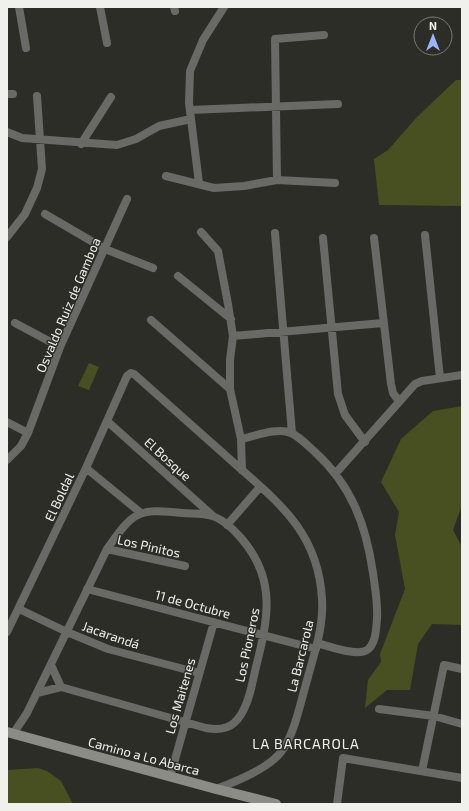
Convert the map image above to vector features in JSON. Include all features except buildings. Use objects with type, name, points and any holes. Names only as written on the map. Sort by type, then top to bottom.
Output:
[{"type":"main road","name":"Camino a Lo Abarca","points":[[10,733],[252,801],[276,804]]},
{"type":"street","points":[[19,7],[26,48]]},
{"type":"street","points":[[100,7],[107,43]]},
{"type":"street","points":[[199,184],[190,110],[190,71],[203,40],[223,8]]},
{"type":"street","points":[[277,180],[275,39],[324,35]]},
{"type":"street","points":[[7,237],[25,214],[37,188],[42,169],[37,96]]},
{"type":"street","points":[[81,144],[111,97]]},
{"type":"street","points":[[190,110],[338,104]]},
{"type":"street","points":[[7,132],[22,138],[81,144],[117,145],[136,138],[159,126],[191,119]]},
{"type":"street","points":[[166,176],[214,188],[244,186],[277,180],[335,183]]},
{"type":"street","name":"Osvaldo Ruiz de Gamboa","points":[[7,460],[21,446],[28,433],[60,347],[127,200]]},
{"type":"street","points":[[45,214],[105,249],[154,268]]},
{"type":"street","points":[[201,232],[218,251],[231,319],[233,336],[230,360],[230,389],[241,439],[242,470]]},
{"type":"street","points":[[241,439],[282,431],[292,433],[275,234]]},
{"type":"street","points":[[425,235],[440,378]]},
{"type":"street","points":[[323,238],[338,394],[345,415],[365,442]]},
{"type":"street","points":[[374,238],[392,390],[398,401]]},
{"type":"street","points":[[178,276],[231,319]]},
{"type":"street","points":[[151,320],[230,389]]},
{"type":"street","points":[[15,323],[60,347]]},
{"type":"street","points":[[233,336],[383,323]]},
{"type":"street","name":"El Boldal","points":[[7,632],[86,468],[127,376],[131,373]]},
{"type":"street","name":"La Barcarola","points":[[131,373],[279,502],[301,531],[312,552],[319,576],[323,600],[322,625],[299,710],[282,752],[266,765],[216,790]]},
{"type":"street","points":[[335,474],[365,442],[398,401],[415,384],[462,375]]},
{"type":"street","name":"El Bosque","points":[[107,421],[213,516]]},
{"type":"street","points":[[7,422],[28,433]]},
{"type":"street","name":"11 de Octubre","points":[[88,589],[264,635],[354,652],[361,652],[368,649],[373,644],[376,626],[376,597],[368,544],[356,507],[335,474],[319,456],[292,433]]},
{"type":"street","points":[[10,733],[37,693],[108,549],[127,522],[140,513],[86,468]]},
{"type":"street","points":[[227,525],[260,487]]},
{"type":"street","name":"Los Pioneros","points":[[37,693],[61,687],[185,722],[219,729],[231,725],[238,719],[248,698],[264,635],[268,601],[262,574],[250,549],[227,525],[213,516],[158,510],[140,513]]},
{"type":"street","name":"Los Pinitos","points":[[108,549],[185,566]]},
{"type":"street","name":"Jacarandá","points":[[19,609],[67,632],[108,649],[199,673]]},
{"type":"street","name":"Los Maitenes","points":[[170,777],[214,622]]},
{"type":"street","points":[[51,665],[61,687]]},
{"type":"street","points":[[422,771],[444,665],[462,669]]},
{"type":"street","points":[[379,709],[434,716],[462,724]]},
{"type":"street","points":[[337,804],[343,758],[462,778]]},
{"type":"green space","points":[[456,80],[462,80],[462,206],[379,205],[374,159],[388,150],[417,117]]},
{"type":"green space","points":[[89,363],[99,367],[89,390],[78,386]]},
{"type":"green space","points":[[462,406],[462,505],[453,530],[462,547],[462,625],[432,624],[418,644],[410,690],[387,690],[365,708],[368,680],[381,662],[380,654],[405,589],[395,535],[399,512],[381,482],[401,439],[433,411]]},
{"type":"green space","points":[[38,768],[47,771],[61,781],[73,804],[7,804],[7,770]]},
{"type":"district","name":"LA BARCAROLA","points":[[306,744]]}]
